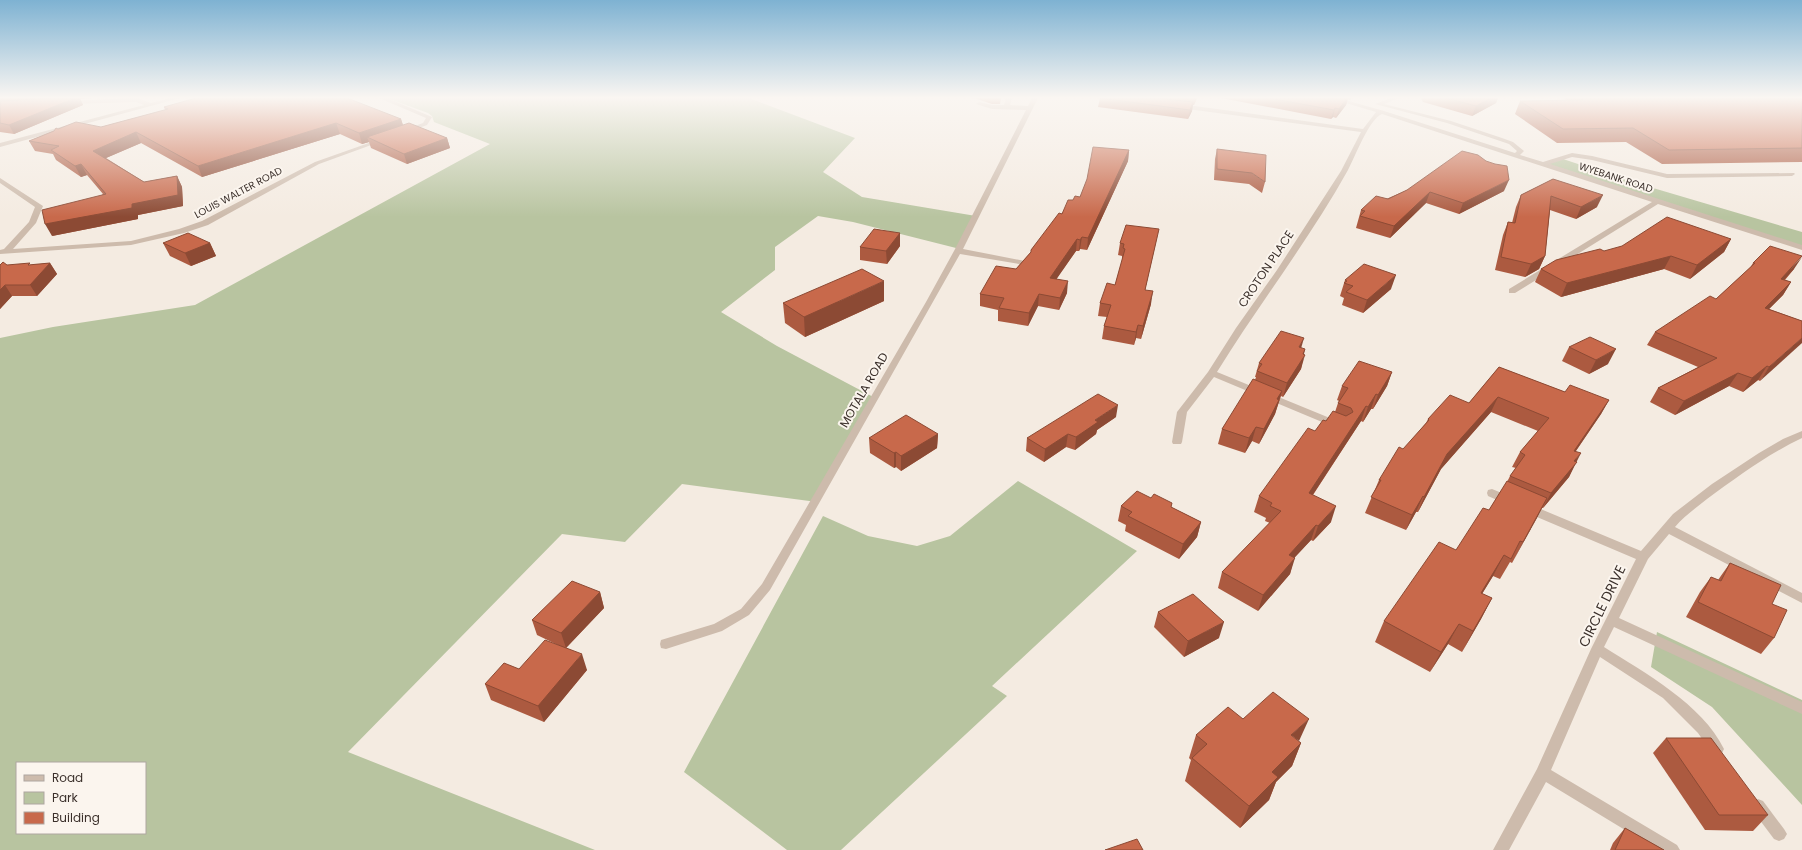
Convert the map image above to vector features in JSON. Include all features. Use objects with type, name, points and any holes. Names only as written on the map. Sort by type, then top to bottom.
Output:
[{"type":"street","points":[[0,146],[30,138]]},
{"type":"street","name":"LOUIS WALTER ROAD","points":[[3,252],[126,244],[157,238],[181,231],[205,223],[317,163],[387,138]]},
{"type":"street","name":"MOTALA ROAD","points":[[666,644],[718,628],[745,612],[766,587],[958,251],[1014,138]]},
{"type":"street","name":"CROTON PLACE","points":[[1177,442],[1182,412],[1212,373],[1240,328],[1281,272],[1344,171],[1361,138]]},
{"type":"street","name":"WYEBANK ROAD","points":[[1462,138],[1802,248]]},
{"type":"street","points":[[1495,138],[1511,143],[1521,151],[1516,155]]},
{"type":"street","points":[[1544,164],[1572,155],[1599,159],[1667,176],[1792,174]]},
{"type":"street","points":[[0,180],[39,206],[32,223],[3,252]]},
{"type":"street","points":[[1512,291],[1658,201]]},
{"type":"street","points":[[958,251],[1025,263]]},
{"type":"street","points":[[1212,373],[1341,426]]},
{"type":"street","name":"CIRCLE DRIVE","points":[[1500,850],[1543,773],[1597,649],[1643,557],[1676,517],[1716,487],[1787,441],[1802,434]]},
{"type":"street","points":[[1492,493],[1643,557]]},
{"type":"street","points":[[1668,528],[1802,598]]},
{"type":"street","points":[[1612,620],[1802,708]]},
{"type":"street","points":[[1597,649],[1668,694],[1703,729],[1725,760]]},
{"type":"street","points":[[1543,773],[1672,850]]},
{"type":"street","points":[[1752,797],[1779,834]]},
{"type":"green space","points":[[474,138],[854,138],[823,172],[862,197],[976,216],[960,249],[853,222],[818,216],[775,247],[775,270],[721,312],[777,346],[877,399],[817,502],[682,484],[625,542],[562,534],[348,752],[595,850],[0,850],[0,338],[53,327],[195,305],[490,144]]},
{"type":"green space","points":[[1560,158],[1626,180],[1802,232],[1802,248],[1545,165]]},
{"type":"green space","points":[[1018,481],[1137,551],[992,686],[1007,696],[841,850],[787,850],[684,772],[823,516],[868,536],[917,546],[950,536]]},
{"type":"green space","points":[[1657,632],[1802,700],[1802,805],[1712,707],[1651,667]]},
{"type":"building","points":[[37,138],[123,138],[93,151],[144,182],[177,176],[178,195],[132,204],[132,208],[45,224],[42,210],[106,194],[81,164],[75,166],[51,150],[59,146],[29,141]]},
{"type":"building","points":[[146,138],[289,138],[198,166]]},
{"type":"building","points":[[368,138],[447,138],[404,154]]},
{"type":"building","points":[[1649,138],[1802,138],[1802,148],[1669,150]]},
{"type":"building","points":[[1093,147],[1129,150],[1088,238],[1082,237],[1080,240],[1077,239],[1050,278],[1068,281],[1060,298],[1039,294],[1029,313],[999,308],[1004,298],[980,294],[996,266],[1016,269],[1031,252],[1059,213],[1062,214],[1068,200],[1073,200],[1075,196],[1080,197],[1087,179]]},
{"type":"building","points":[[1217,149],[1266,155],[1265,182],[1252,173],[1217,169]]},
{"type":"building","points":[[1462,151],[1478,155],[1486,161],[1495,164],[1507,166],[1509,180],[1463,203],[1430,192],[1394,226],[1360,216],[1365,211],[1361,210],[1376,196],[1388,199],[1407,190]]},
{"type":"building","points":[[1553,179],[1603,195],[1581,207],[1551,196],[1545,256],[1531,264],[1501,257],[1508,222],[1515,223],[1521,195]]},
{"type":"building","points":[[1667,217],[1731,239],[1697,265],[1671,256],[1567,283],[1541,269],[1556,260],[1600,249],[1604,251],[1622,246]]},
{"type":"building","points":[[1126,225],[1159,229],[1145,290],[1153,291],[1143,326],[1138,325],[1136,332],[1104,326],[1111,305],[1100,303],[1107,283],[1115,285],[1125,249],[1123,248],[1124,244],[1120,243]]},
{"type":"building","points":[[874,229],[900,233],[886,251],[860,247]]},
{"type":"building","points":[[188,233],[210,243],[185,253],[163,243]]},
{"type":"building","points":[[1770,246],[1802,256],[1781,279],[1791,282],[1765,308],[1802,321],[1802,338],[1769,367],[1767,366],[1752,378],[1738,373],[1684,401],[1658,388],[1717,358],[1655,332],[1710,296],[1716,299],[1755,263],[1753,263]]},
{"type":"building","points":[[3,262],[7,265],[50,263],[30,285],[5,285],[0,290],[0,265]]},
{"type":"building","points":[[1364,264],[1396,275],[1367,300],[1346,292],[1353,286],[1344,283],[1347,281],[1345,280]]},
{"type":"building","points":[[862,269],[884,281],[804,317],[783,303]]},
{"type":"building","points":[[1281,331],[1304,338],[1299,347],[1305,349],[1303,354],[1305,355],[1287,383],[1257,371],[1262,364],[1259,363]]},
{"type":"building","points":[[1590,337],[1616,349],[1596,360],[1569,347]]},
{"type":"building","points":[[1359,361],[1392,372],[1378,395],[1376,394],[1368,407],[1366,406],[1309,493],[1336,506],[1318,526],[1316,525],[1289,555],[1295,558],[1263,595],[1222,572],[1281,511],[1270,506],[1272,503],[1259,496],[1308,428],[1315,431],[1323,420],[1326,421],[1333,411],[1346,416],[1353,412],[1351,408],[1338,403],[1348,388],[1342,386]]},
{"type":"building","points":[[1499,367],[1565,392],[1570,385],[1609,400],[1574,451],[1581,453],[1574,461],[1577,462],[1551,493],[1510,476],[1525,455],[1520,452],[1549,418],[1498,397],[1447,454],[1424,497],[1423,496],[1412,515],[1371,497],[1381,480],[1379,480],[1399,447],[1403,449],[1450,395],[1469,403]]},
{"type":"building","points":[[1253,379],[1282,391],[1264,429],[1256,427],[1249,438],[1222,429]]},
{"type":"building","points":[[1098,394],[1118,405],[1095,420],[1098,422],[1076,437],[1068,434],[1045,449],[1027,438]]},
{"type":"building","points":[[906,415],[938,434],[901,456],[869,438]]},
{"type":"building","points":[[1507,481],[1547,498],[1523,542],[1520,541],[1511,559],[1504,555],[1481,593],[1492,598],[1473,631],[1459,624],[1441,652],[1384,621],[1439,542],[1456,550],[1483,508],[1489,510]]},
{"type":"building","points":[[1137,491],[1151,498],[1154,494],[1172,503],[1171,507],[1201,522],[1183,544],[1128,516],[1132,512],[1121,506]]},
{"type":"building","points":[[1730,563],[1781,585],[1772,604],[1787,610],[1774,638],[1698,602],[1711,577],[1721,581]]},
{"type":"building","points":[[572,581],[600,592],[561,633],[532,620]]},
{"type":"building","points":[[1193,594],[1224,622],[1188,641],[1158,612]]},
{"type":"building","points":[[545,640],[582,654],[538,706],[485,684],[504,663],[519,669]]},
{"type":"building","points":[[1273,692],[1309,719],[1291,735],[1301,743],[1272,772],[1278,777],[1249,806],[1192,758],[1207,744],[1196,735],[1228,707],[1243,719]]},
{"type":"building","points":[[1666,738],[1711,738],[1768,815],[1719,815]]},
{"type":"building","points":[[1625,828],[1664,850],[1615,850]]},
{"type":"building","points":[[1137,839],[1143,850],[1105,850]]}]
